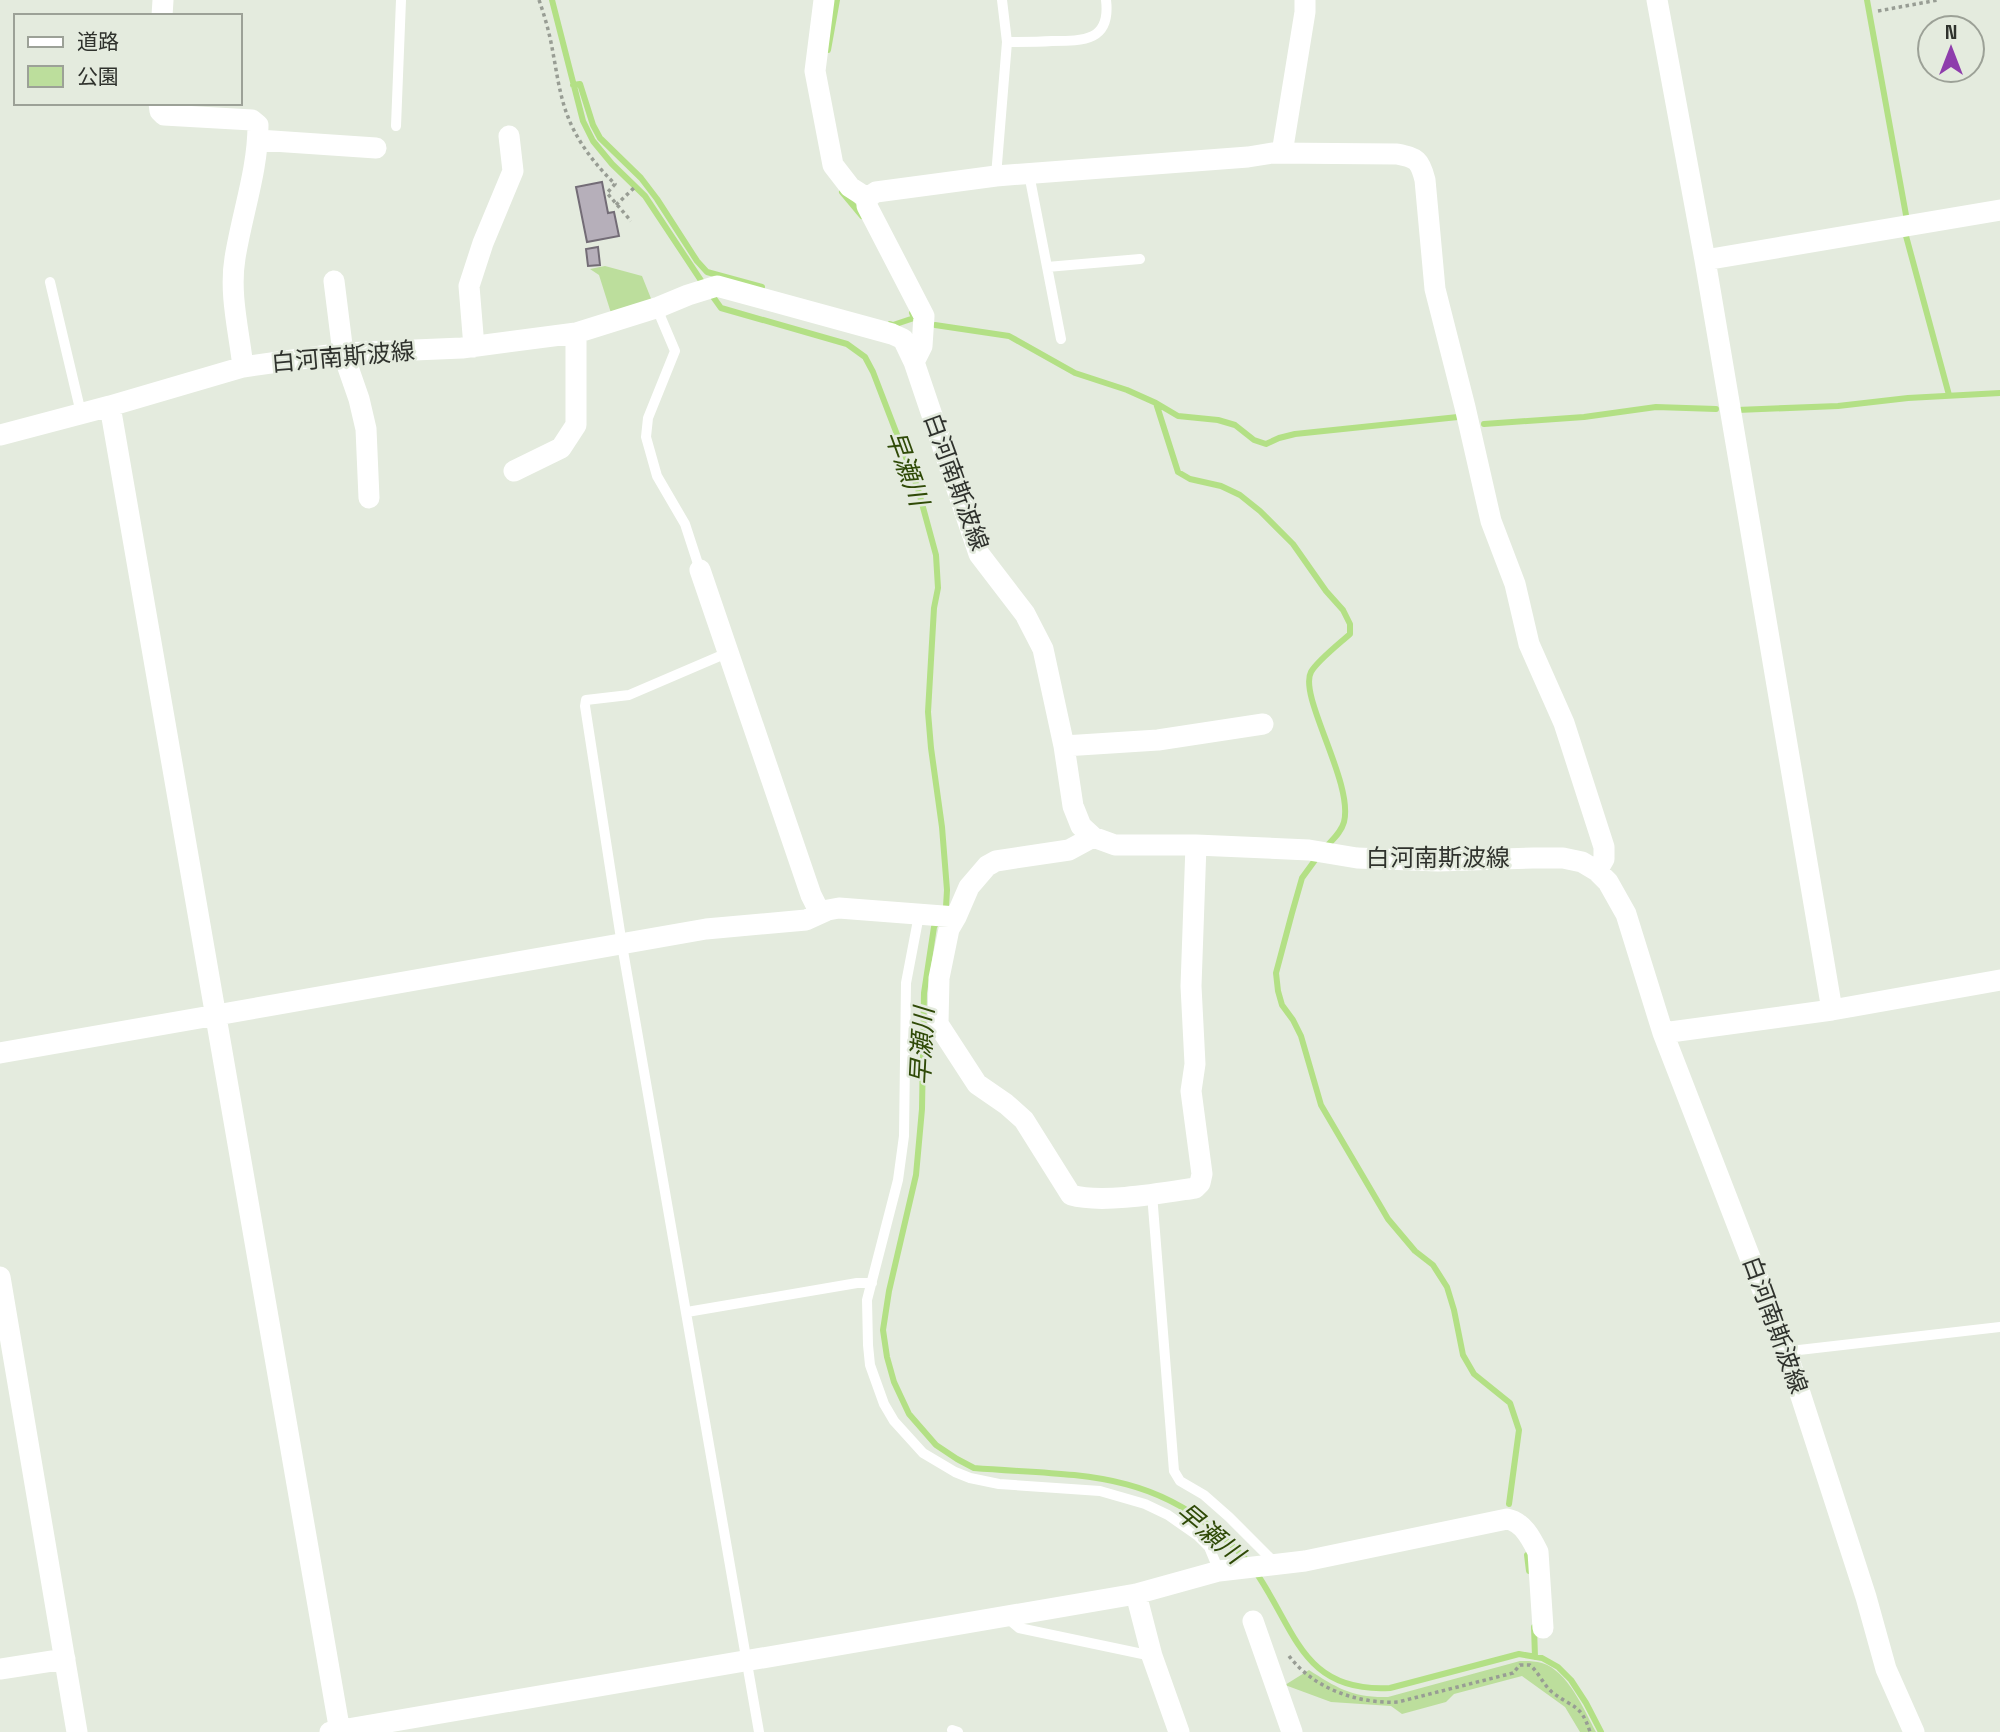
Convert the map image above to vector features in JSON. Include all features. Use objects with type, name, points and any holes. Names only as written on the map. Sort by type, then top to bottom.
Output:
[{"type":"street","points":[[824,0],[815,71],[833,165],[850,187],[867,198]]},
{"type":"street","points":[[1282,153],[1306,0]]},
{"type":"street","points":[[1657,0],[1705,260],[1832,1010]]},
{"type":"street","points":[[159,105],[164,115],[252,120],[258,125],[250,193],[234,260],[234,297],[243,366]]},
{"type":"street","points":[[474,347],[468,286],[513,171],[509,136]]},
{"type":"street","points":[[258,140],[376,148]]},
{"type":"street","points":[[867,198],[876,192],[996,176],[1282,153],[1397,154],[1412,156],[1421,164],[1434,289],[1491,521],[1515,584],[1529,645],[1564,723],[1604,847],[1604,859],[1597,871]]},
{"type":"street","points":[[867,198],[867,206],[924,316],[922,346],[915,362]]},
{"type":"street","points":[[1705,260],[2000,210]]},
{"type":"street","points":[[334,281],[343,353],[366,429],[369,498]]},
{"type":"street","name":"白河南斯波線","points":[[0,435],[110,406],[243,366],[343,353],[474,347],[576,333],[717,286],[902,339],[915,362],[979,554],[1025,614],[1043,649],[1064,746],[1073,806],[1081,826],[1093,837],[1115,845],[1309,850],[1357,858],[1438,861],[1563,858],[1582,862],[1608,882],[1626,914],[1664,1033],[1787,1353],[1866,1597],[1886,1669],[1914,1732]]},
{"type":"street","points":[[514,471],[561,448],[576,425],[576,333]]},
{"type":"street","points":[[110,406],[337,1731],[1136,1594],[1227,1570],[1305,1561],[1507,1519],[1517,1521],[1538,1552],[1543,1628]]},
{"type":"street","points":[[700,570],[820,914]]},
{"type":"street","points":[[1064,746],[1158,740],[1263,724]]},
{"type":"street","points":[[0,1053],[706,929],[806,920],[839,908],[939,915],[987,866],[996,861],[1069,850],[1093,837]]},
{"type":"street","points":[[939,915],[949,929],[939,978],[938,1024],[977,1084],[1024,1120],[1071,1195],[1084,1199],[1195,1188],[1200,1183],[1202,1174],[1191,1091],[1195,1065],[1191,986],[1196,845]]},
{"type":"street","points":[[1664,1033],[1832,1010],[2000,980]]},
{"type":"street","points":[[0,1277],[77,1732]]},
{"type":"street","points":[[1136,1594],[1152,1656],[1179,1732]]},
{"type":"street","points":[[1253,1621],[1292,1732]]},
{"type":"street","points":[[0,1668],[65,1660]]},
{"type":"lane","points":[[396,126],[401,0]]},
{"type":"lane","points":[[996,176],[1007,42],[1002,0]]},
{"type":"lane","points":[[1007,42],[1082,41],[1095,35],[1104,26],[1108,15],[1106,0]]},
{"type":"lane","points":[[1029,174],[1061,339]]},
{"type":"lane","points":[[1047,267],[1140,260]]},
{"type":"lane","points":[[50,282],[81,413]]},
{"type":"lane","points":[[659,307],[675,351],[648,418],[646,437],[657,476],[685,524],[700,570]]},
{"type":"lane","points":[[727,653],[629,695],[586,700],[585,706],[622,945],[759,1732]]},
{"type":"lane","points":[[939,915],[906,983],[903,1147],[898,1180],[867,1300],[870,1365],[884,1404],[894,1421],[923,1452],[955,1472],[999,1485],[1100,1491],[1144,1504],[1168,1515],[1198,1536],[1227,1570]]},
{"type":"lane","points":[[1152,1194],[1174,1471],[1180,1481],[1204,1495],[1229,1517],[1270,1565]]},
{"type":"lane","points":[[687,1312],[857,1283],[872,1283]]},
{"type":"lane","points":[[1787,1353],[2000,1327]]},
{"type":"lane","points":[[1006,1616],[1019,1628],[1152,1656]]},
{"type":"path","points":[[538,0],[553,49],[568,117],[579,140],[615,184],[607,193],[631,221]]},
{"type":"path","points":[[1878,11],[1938,0]]},
{"type":"path","points":[[616,205],[636,186]]},
{"type":"path","points":[[1285,1650],[1305,1672],[1336,1692],[1360,1700],[1387,1702],[1398,1702],[1513,1673],[1520,1665],[1530,1665],[1553,1693],[1576,1706],[1583,1714],[1590,1732]]},
{"type":"green space","points":[[605,266],[642,276],[652,301],[611,313],[599,275],[590,269]]},
{"type":"green space","points":[[1520,1661],[1542,1663],[1560,1674],[1574,1692],[1596,1732],[1580,1732],[1565,1707],[1522,1676],[1454,1694],[1446,1702],[1402,1714],[1391,1706],[1331,1702],[1285,1685],[1309,1670],[1346,1691],[1365,1696],[1388,1697]]},
{"type":"building","points":[[602,182],[608,213],[614,212],[619,236],[587,242],[576,187]]},
{"type":"building","points":[[598,247],[600,265],[588,266],[586,249]]},
{"type":"waterway","name":"早瀬川","points":[[552,0],[583,121],[593,141],[645,196],[704,285]]},
{"type":"waterway","points":[[828,50],[837,0]]},
{"type":"waterway","points":[[1867,0],[1906,215]]},
{"type":"waterway","points":[[573,85],[580,84],[600,138],[641,178],[707,272],[762,287]]},
{"type":"waterway","points":[[842,192],[862,216]]},
{"type":"waterway","points":[[1906,236],[1949,395]]},
{"type":"waterway","name":"早瀬川","points":[[711,294],[721,308],[847,344],[865,357],[918,489],[936,555],[938,588],[934,608],[928,712],[947,890],[946,907],[934,927],[924,993],[922,1109],[916,1175],[889,1291],[883,1330],[894,1382],[909,1414],[936,1445],[974,1468],[1076,1475],[1138,1488],[1168,1500],[1197,1517],[1249,1563]]},
{"type":"waterway","points":[[890,324],[914,318],[912,313]]},
{"type":"waterway","points":[[935,325],[1009,336],[1075,373],[1127,390],[1156,403],[1178,472],[1190,479],[1221,486],[1240,495],[1260,511],[1293,544],[1343,610],[1350,624],[1350,634],[1314,668],[1309,684],[1318,720],[1335,764],[1345,805],[1343,826],[1325,848]]},
{"type":"waterway","points":[[1737,410],[1838,406],[1908,398],[2000,393]]},
{"type":"waterway","points":[[1156,403],[1178,416],[1218,420],[1235,425],[1254,440],[1266,444],[1295,434],[1458,417]]},
{"type":"waterway","points":[[1484,424],[1584,417],[1656,407],[1716,409]]},
{"type":"waterway","points":[[1318,856],[1302,878],[1276,973],[1282,1005],[1301,1036],[1321,1105],[1388,1219],[1415,1251],[1433,1265],[1447,1287],[1463,1355],[1474,1374],[1510,1403],[1519,1430],[1509,1504]]},
{"type":"waterway","points":[[1527,1555],[1529,1571]]},
{"type":"waterway","name":"早瀬川","points":[[1255,1571],[1305,1653],[1319,1669],[1338,1680],[1361,1687],[1390,1688],[1519,1654],[1542,1658],[1558,1667],[1571,1680],[1601,1732]]},
{"type":"waterway","points":[[1534,1627],[1535,1657]]}]
